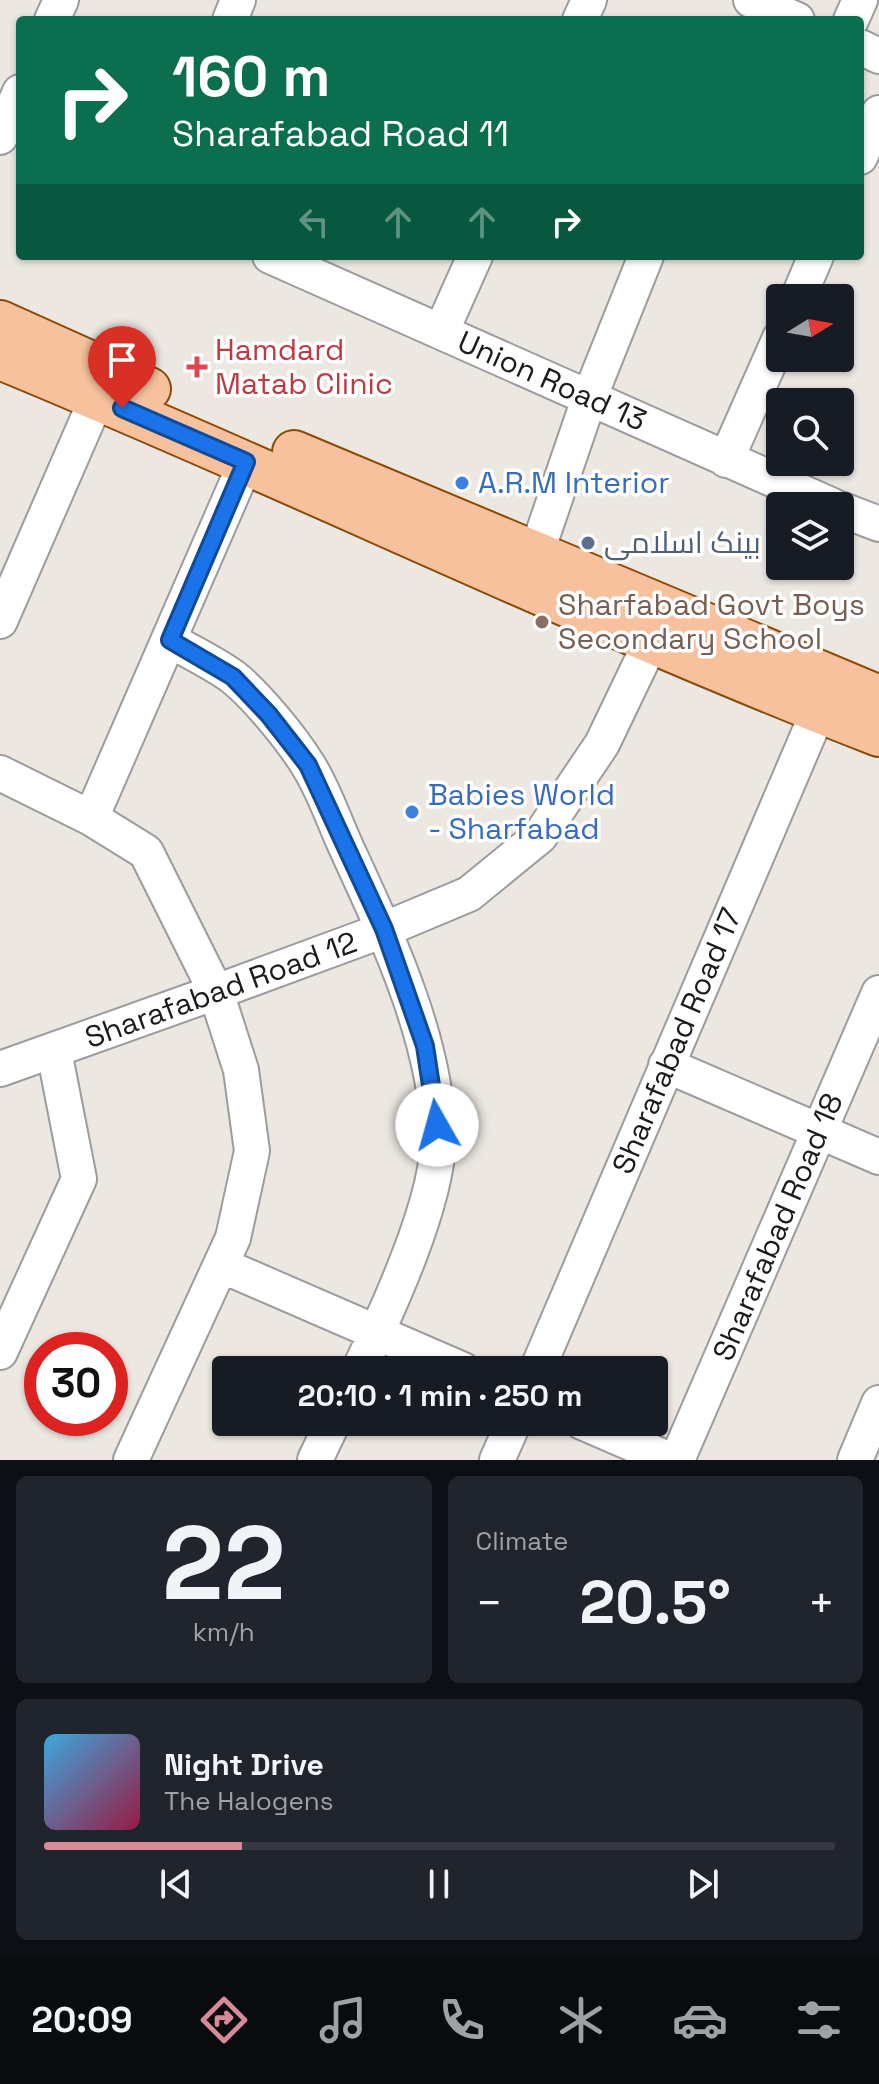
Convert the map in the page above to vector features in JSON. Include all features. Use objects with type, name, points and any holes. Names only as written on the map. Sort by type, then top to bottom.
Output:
[{"type":"main road","points":[[0,322],[102,384],[246,462],[659,625],[879,697]]},
{"type":"main road","points":[[0,358],[102,384],[536,554],[818,712],[879,735]]},
{"type":"street","points":[[750,0],[788,16]]},
{"type":"street","points":[[0,140],[16,102]]},
{"type":"street","points":[[864,148],[879,113]]},
{"type":"street","name":"Union Road 13","points":[[279,260],[800,492]]},
{"type":"street","points":[[441,332],[473,260]]},
{"type":"street","points":[[536,554],[590,396],[644,260]]},
{"type":"street","points":[[804,284],[814,260]]},
{"type":"street","points":[[726,460],[766,370]]},
{"type":"street","points":[[0,621],[102,384]]},
{"type":"street","points":[[91,818],[246,462]]},
{"type":"street","points":[[854,514],[879,523]]},
{"type":"street","name":"Sharafabad Road 12","points":[[0,1069],[216,992],[469,894],[540,836],[602,744],[659,625]]},
{"type":"street","points":[[170,640],[233,677],[269,715],[308,765],[384,929],[425,1046],[436,1107],[438,1143],[432,1183],[423,1214],[366,1356]]},
{"type":"street","name":"Sharafabad Road 17","points":[[543,1356],[818,712]]},
{"type":"street","points":[[0,773],[91,818],[146,852],[216,992],[241,1070],[252,1151],[233,1238],[131,1460]]},
{"type":"street","name":"Sharafabad Road 18","points":[[677,1460],[879,993]]},
{"type":"street","points":[[0,1352],[79,1179],[54,1051]]},
{"type":"street","points":[[666,1065],[879,1157]]},
{"type":"street","points":[[221,1265],[431,1356]]},
{"type":"street","points":[[855,1460],[879,1403]]},
{"type":"street","points":[[315,1460],[326,1436]]},
{"type":"street","points":[[497,1460],[508,1436]]},
{"type":"street","points":[[614,1436],[670,1460]]},
{"type":"place","name":"Hamdard Matab Clinic","points":[[197,367]]},
{"type":"place","name":"A.R.M Interior","points":[[462,483]]},
{"type":"place","name":"بینک اسلامی","points":[[588,543]]},
{"type":"place","name":"Sharfabad Govt Boys Secondary School","points":[[542,622]]},
{"type":"place","name":"Babies World - Sharfabad","points":[[412,812]]},
{"type":"route","points":[[122,408],[246,462],[170,640],[233,677],[269,715],[308,765],[384,929],[425,1046],[437,1125]]}]
